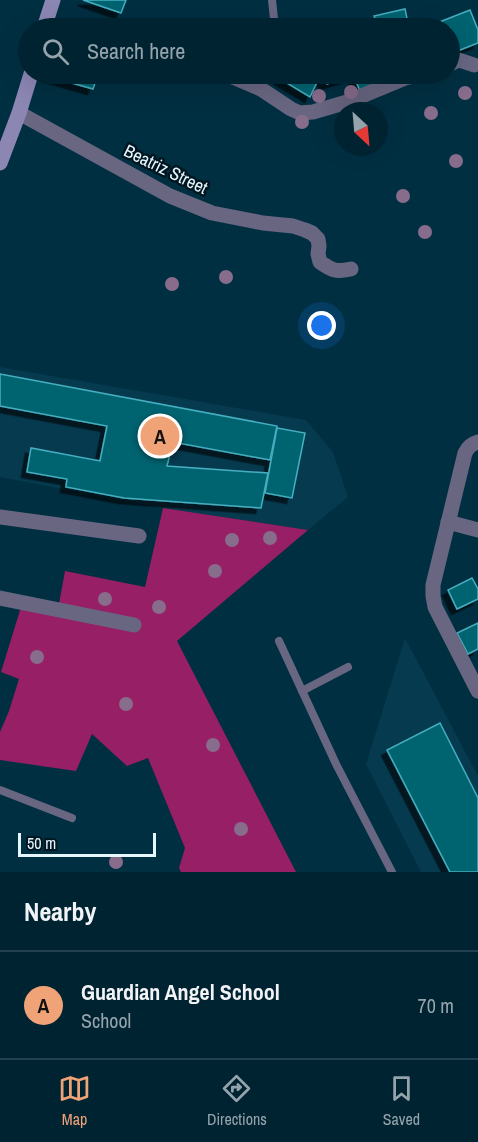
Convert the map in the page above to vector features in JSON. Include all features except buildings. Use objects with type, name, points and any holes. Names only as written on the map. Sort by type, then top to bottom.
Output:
[{"type":"main road","points":[[47,18],[53,0]]},
{"type":"main road","points":[[0,163],[28,84]]},
{"type":"street","points":[[460,60],[474,64]]},
{"type":"street","points":[[249,84],[261,89],[291,110],[300,113],[313,112],[347,102],[390,84]]},
{"type":"street","name":"Beatriz Street","points":[[19,113],[170,196],[212,213],[293,226],[312,233],[318,239],[320,262],[332,270],[351,269]]},
{"type":"street","points":[[478,442],[472,444],[465,453],[433,585],[435,608],[478,691]]},
{"type":"street","points":[[0,517],[139,536]]},
{"type":"street","points":[[448,522],[478,530]]},
{"type":"street","points":[[0,598],[134,625]]},
{"type":"lane","points":[[272,0],[275,18]]},
{"type":"lane","points":[[279,641],[336,764],[392,872]]},
{"type":"lane","points":[[302,691],[348,667]]},
{"type":"lane","points":[[0,790],[72,818]]},
{"type":"shaded area","points":[[0,367],[306,420],[333,452],[348,497],[308,530],[163,508],[0,477]]},
{"type":"shaded area","points":[[163,508],[308,530],[177,641],[296,872],[181,872],[179,868],[185,848],[148,758],[127,766],[92,734],[76,771],[0,760],[0,732],[19,679],[1,672],[21,607],[57,615],[65,571],[145,587]]},
{"type":"shaded area","points":[[405,638],[478,776],[478,872],[421,872],[366,764]]},
{"type":"place","name":"Guardian Angel School","points":[[160,436]]}]
